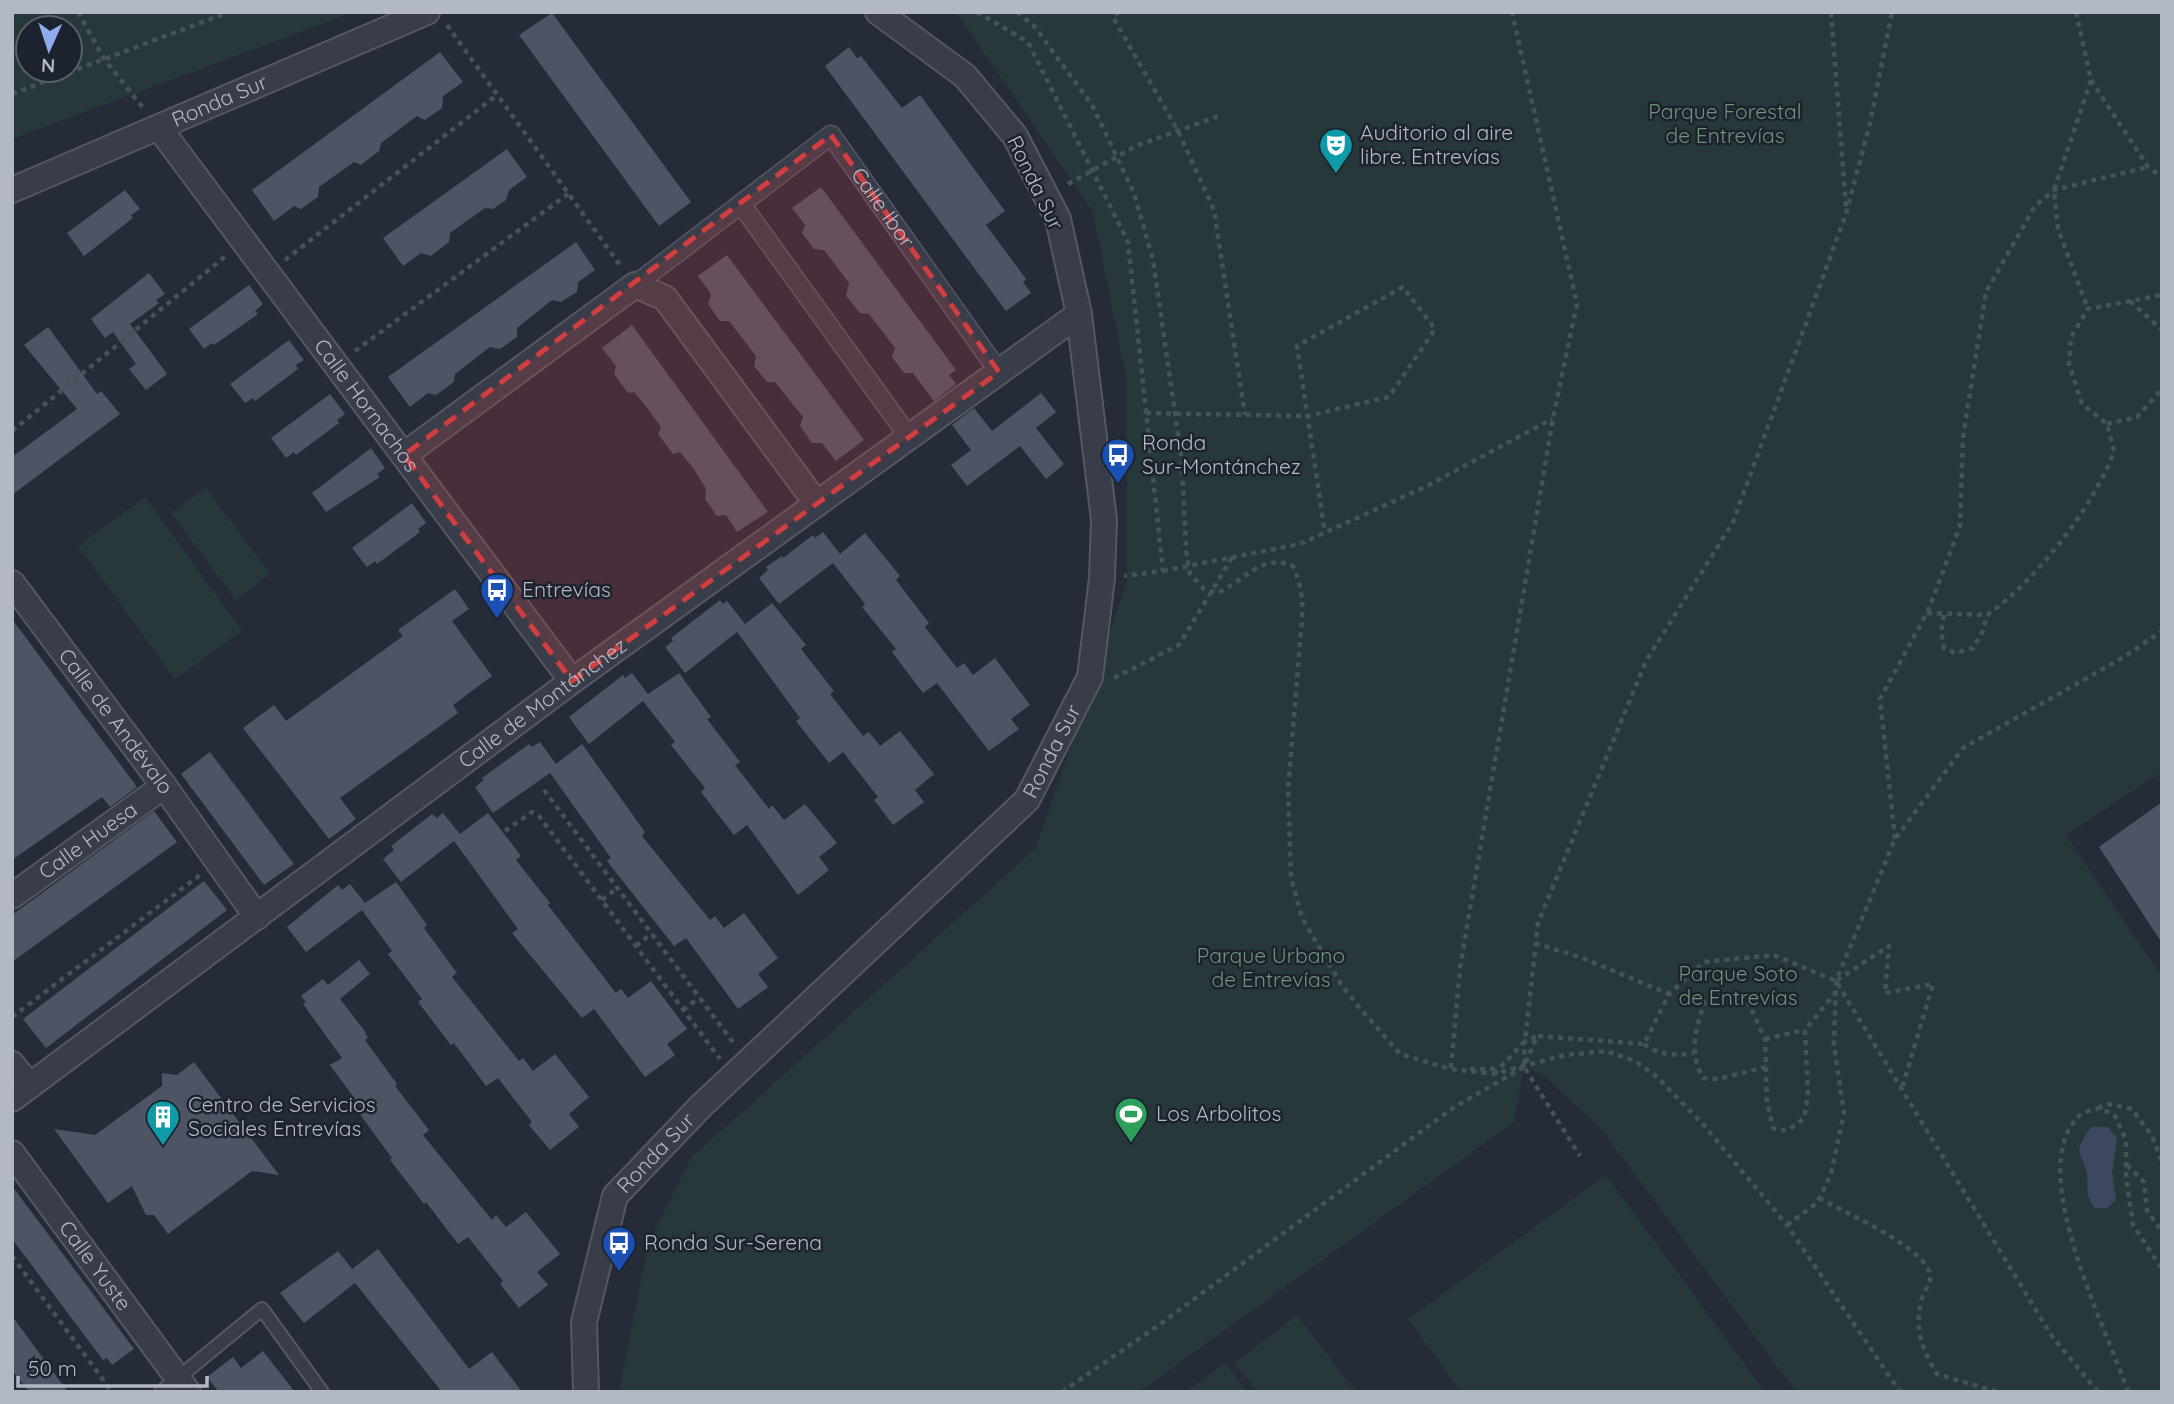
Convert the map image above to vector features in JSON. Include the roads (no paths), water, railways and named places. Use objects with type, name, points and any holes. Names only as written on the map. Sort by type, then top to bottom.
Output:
[{"type":"street","name":"Ronda Sur","points":[[586,1392],[584,1322],[615,1196],[740,1070],[1027,800],[1090,677],[1102,578],[1102,497],[1079,314],[1058,219],[1015,136],[965,76],[878,12]]},
{"type":"street","name":"Ronda Sur","points":[[12,190],[437,17]]},
{"type":"street","name":"Calle Hornachos","points":[[160,128],[572,681]]},
{"type":"street","name":"Calle Ibor","points":[[404,455],[635,285],[831,135],[999,372]]},
{"type":"street","points":[[741,204],[909,437]]},
{"type":"street","points":[[635,285],[665,298],[817,504]]},
{"type":"street","name":"Calle de Montánchez","points":[[21,1093],[572,681],[1079,314]]},
{"type":"street","name":"Calle de Andévalo","points":[[12,583],[164,786],[257,917]]},
{"type":"street","name":"Calle Huesa","points":[[12,896],[164,786]]},
{"type":"street","points":[[12,1064],[21,1093]]},
{"type":"street","name":"Calle Yuste","points":[[12,1153],[176,1387]]},
{"type":"lane","name":"Calle Yuste","points":[[176,1387],[262,1309],[322,1392]]},
{"type":"water","points":[[2091,1127],[2108,1127],[2117,1138],[2112,1173],[2116,1200],[2107,1208],[2094,1208],[2091,1202],[2079,1149]]},
{"type":"place","name":"Auditorio al aire libre. Entrevías","points":[[1336,175]]},
{"type":"place","name":"Ronda Sur-Montánchez","points":[[1118,485]]},
{"type":"place","name":"Entrevías","points":[[497,620]]},
{"type":"place","name":"Los Arbolitos","points":[[1131,1144]]},
{"type":"place","name":"Centro de Servicios Sociales Entrevías","points":[[163,1147]]},
{"type":"place","name":"Ronda Sur-Serena","points":[[619,1273]]},
{"type":"park label","name":"Parque Forestal de Entrevías","points":[[1725,124]]},
{"type":"park label","name":"Parque Urbano de Entrevías","points":[[1271,968]]},
{"type":"park label","name":"Parque Soto de Entrevías","points":[[1738,986]]}]
